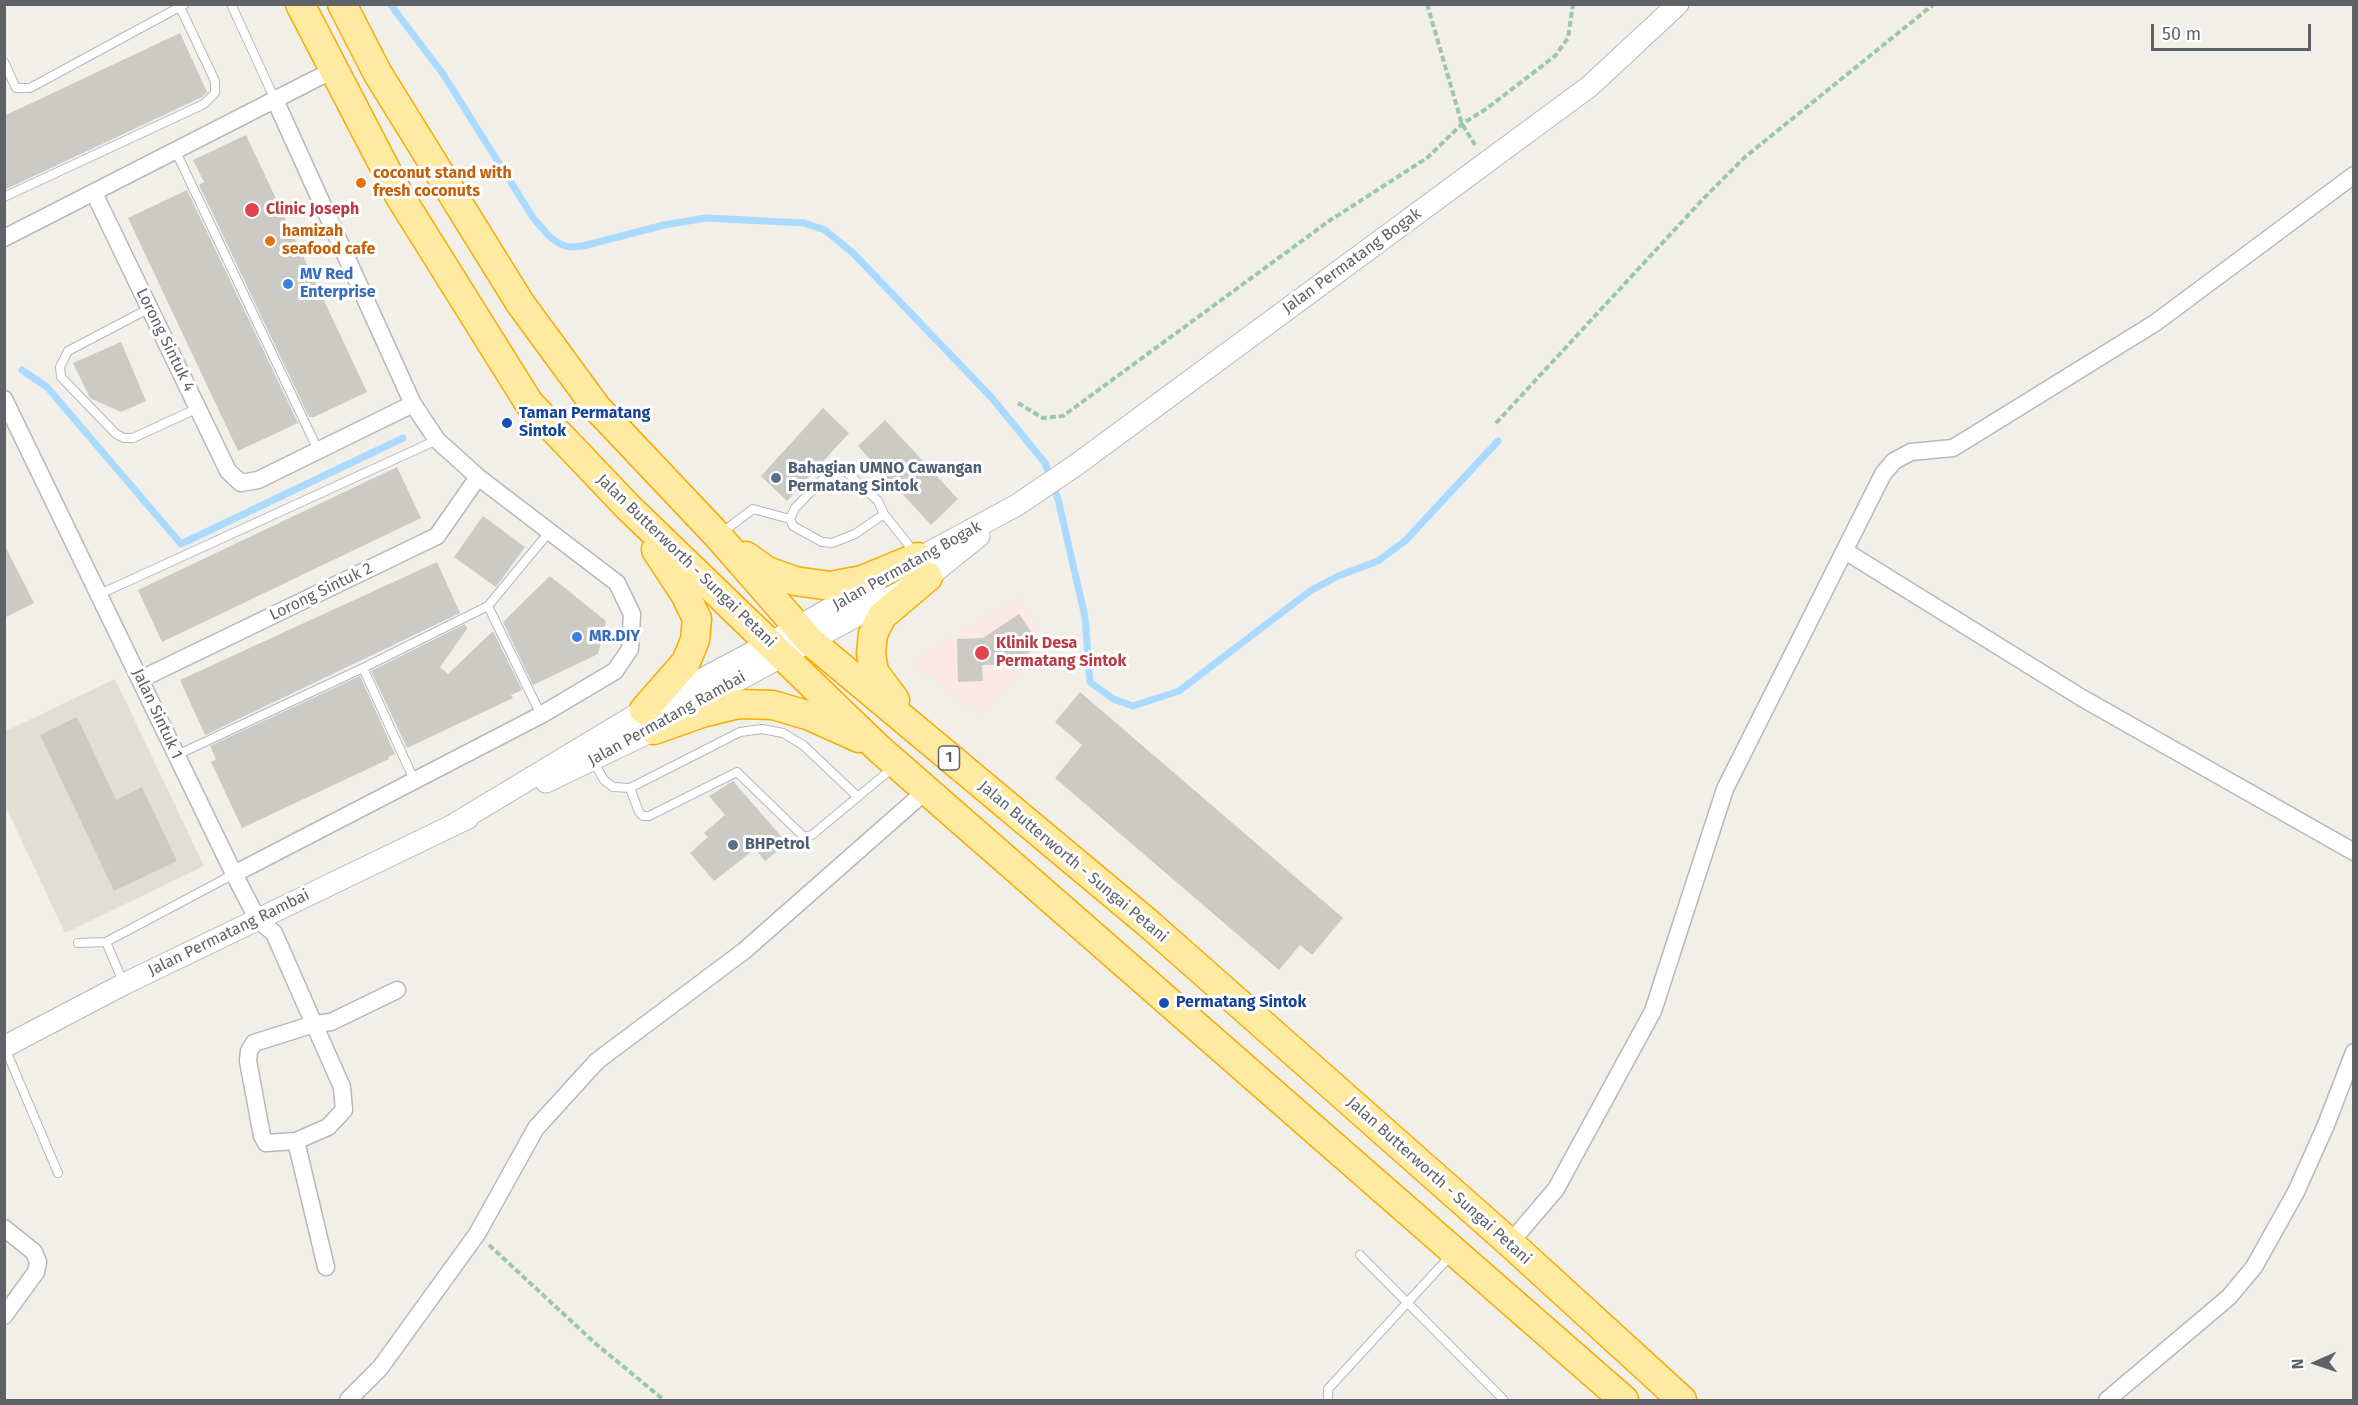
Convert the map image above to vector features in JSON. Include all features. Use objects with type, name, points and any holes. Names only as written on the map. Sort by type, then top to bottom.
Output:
[{"type":"highway","name":"Jalan Butterworth - Sungai Petani","points":[[300,4],[399,195],[466,307],[529,403],[628,507],[888,755],[1624,1401]]},
{"type":"highway","name":"Jalan Butterworth - Sungai Petani","points":[[342,4],[378,74],[520,303],[597,408],[718,536],[804,634],[923,737],[1517,1234],[1682,1401]]},
{"type":"highway","points":[[628,507],[685,594],[697,619],[695,640],[686,662],[649,720]]},
{"type":"highway","points":[[718,536],[767,571],[795,581],[830,586],[923,567]]},
{"type":"highway","points":[[923,567],[882,616],[873,634],[871,653],[874,672],[923,737]]},
{"type":"highway","points":[[649,720],[702,713],[738,704],[773,705],[810,716],[888,755]]},
{"type":"street","name":"Jalan Permatang Bogak","points":[[804,634],[923,567],[1064,473],[1590,86],[1678,4]]},
{"type":"street","points":[[4,238],[276,102],[333,70]]},
{"type":"street","points":[[234,874],[541,716],[615,671],[630,649],[632,614],[617,583],[478,477],[437,440],[413,404],[276,102]]},
{"type":"street","points":[[1517,1234],[1556,1189],[1653,1011],[1725,789],[1883,474],[1894,461],[1911,452],[1953,448],[2135,335],[2354,175]]},
{"type":"street","name":"Lorong Sintuk 4","points":[[94,193],[228,471],[241,483],[258,480],[318,450]]},
{"type":"street","name":"Jalan Sintuk 1","points":[[4,399],[234,874],[258,920],[274,933],[314,1024],[342,1087],[344,1110],[328,1127],[296,1141],[266,1143],[262,1136],[248,1061],[249,1051],[254,1043],[314,1024],[331,1022],[397,990]]},
{"type":"street","points":[[318,450],[413,404]]},
{"type":"street","name":"Lorong Sintuk 2","points":[[141,679],[437,536],[478,477]]},
{"type":"street","points":[[1845,550],[2082,698],[2354,852]]},
{"type":"street","name":"Jalan Permatang Rambai","points":[[456,823],[804,634]]},
{"type":"street","name":"Jalan Permatang Rambai","points":[[4,1047],[124,984],[456,823],[593,761],[649,720]]},
{"type":"street","points":[[348,1401],[380,1368],[477,1234],[496,1196],[536,1128],[597,1061],[744,951],[928,789]]},
{"type":"street","points":[[2107,1401],[2229,1297],[2254,1267],[2296,1192],[2326,1125],[2354,1052]]},
{"type":"street","points":[[296,1141],[326,1267]]},
{"type":"street","points":[[4,1228],[34,1252],[38,1262],[36,1272],[4,1316]]},
{"type":"lane","points":[[231,4],[276,102]]},
{"type":"lane","points":[[4,62],[16,88],[30,88],[183,6],[215,81],[214,93],[204,104],[4,197]]},
{"type":"lane","points":[[176,152],[318,450]]},
{"type":"lane","points":[[150,308],[68,351],[60,368],[61,377],[116,434],[124,438],[133,438],[198,408]]},
{"type":"lane","points":[[100,594],[437,440]]},
{"type":"lane","points":[[884,514],[855,534],[832,543],[822,542],[793,526],[790,519],[795,508],[834,468],[841,467],[878,501],[884,514],[923,567]]},
{"type":"lane","points":[[718,536],[753,509],[790,519]]},
{"type":"lane","points":[[177,755],[363,668],[488,606],[550,531]]},
{"type":"lane","points":[[488,606],[541,716]]},
{"type":"lane","points":[[363,668],[415,782]]},
{"type":"lane","points":[[593,761],[604,780],[613,787],[630,788],[740,732],[762,729],[783,733],[803,745],[858,797]]},
{"type":"lane","points":[[630,788],[639,812],[643,816],[649,816],[737,772],[804,837],[812,835],[858,797],[888,755]]},
{"type":"lane","points":[[78,943],[106,942],[234,874]]},
{"type":"lane","points":[[106,942],[124,984]]},
{"type":"lane","points":[[4,1047],[58,1173]]},
{"type":"lane","points":[[1328,1401],[1328,1389],[1454,1251]]},
{"type":"lane","points":[[1360,1255],[1503,1401]]},
{"type":"path","points":[[1426,4],[1462,124],[1486,163]]},
{"type":"path","points":[[1018,403],[1043,418],[1063,416],[1329,221],[1427,158],[1462,124],[1486,109],[1556,56],[1568,38],[1573,4]]},
{"type":"path","points":[[1496,423],[1703,199],[1745,157],[1934,4]]},
{"type":"path","points":[[477,1234],[596,1344],[664,1401]]},
{"type":"shaded area","name":"Klinik Desa Permatang Sintok","points":[[1019,598],[1047,645],[979,715],[912,661]]},
{"type":"shaded area","points":[[115,679],[204,866],[65,933],[5,805],[4,732]]},
{"type":"building","points":[[180,33],[207,92],[202,97],[4,190],[4,116]]},
{"type":"building","points":[[246,135],[367,392],[314,417],[309,417],[199,185],[204,182],[193,160]]},
{"type":"building","points":[[187,190],[298,423],[238,451],[128,218]]},
{"type":"building","points":[[121,342],[146,401],[121,412],[90,398],[73,363]]},
{"type":"building","points":[[823,408],[849,433],[787,501],[761,476]]},
{"type":"building","points":[[885,420],[958,499],[931,525],[858,446]]},
{"type":"building","points":[[397,467],[421,518],[162,642],[138,590]]},
{"type":"building","points":[[483,516],[525,547],[496,587],[454,557]]},
{"type":"building","points":[[4,544],[34,603],[4,618]]},
{"type":"building","points":[[437,562],[460,613],[205,735],[180,680]]},
{"type":"building","points":[[550,576],[606,621],[598,654],[533,685],[503,622]]},
{"type":"building","points":[[1019,614],[1040,645],[1012,664],[982,665],[983,681],[958,682],[957,639],[983,638]]},
{"type":"building","points":[[465,624],[467,629],[440,667],[448,674],[493,631],[522,690],[511,695],[513,698],[407,748],[371,671]]},
{"type":"building","points":[[360,676],[395,754],[388,757],[389,759],[242,828],[211,762],[216,759],[210,746]]},
{"type":"building","points":[[1080,692],[1343,918],[1312,955],[1300,945],[1279,970],[1055,778],[1082,745],[1055,722]]},
{"type":"building","points":[[77,717],[116,800],[142,787],[177,861],[114,891],[40,735]]},
{"type":"building","points":[[733,781],[787,843],[765,861],[755,849],[714,881],[690,853],[708,837],[704,833],[725,815],[709,796]]},
{"type":"waterway","points":[[390,4],[443,74],[534,219],[550,237],[560,244],[569,247],[583,246],[664,225],[706,218],[804,223],[825,230],[853,253],[992,398],[1045,463],[1058,499],[1085,617],[1090,682],[1113,699],[1133,706],[1179,691],[1310,591],[1338,576],[1378,561],[1405,541],[1498,441]]},
{"type":"waterway","points":[[22,370],[47,387],[181,544],[403,438]]},
{"type":"place","name":"coconut stand with fresh coconuts","points":[[361,183]]},
{"type":"place","name":"Clinic Joseph","points":[[252,210]]},
{"type":"place","name":"hamizah seafood cafe","points":[[270,241]]},
{"type":"place","name":"MV Red Enterprise","points":[[288,284]]},
{"type":"place","name":"Taman Permatang Sintok","points":[[507,423]]},
{"type":"place","name":"Bahagian UMNO Cawangan Permatang Sintok","points":[[776,478]]},
{"type":"place","name":"MR.DIY","points":[[577,637]]},
{"type":"place","name":"Klinik Desa Permatang Sintok","points":[[982,653]]},
{"type":"place","name":"BHPetrol","points":[[733,845]]},
{"type":"place","name":"Permatang Sintok","points":[[1164,1003]]}]
